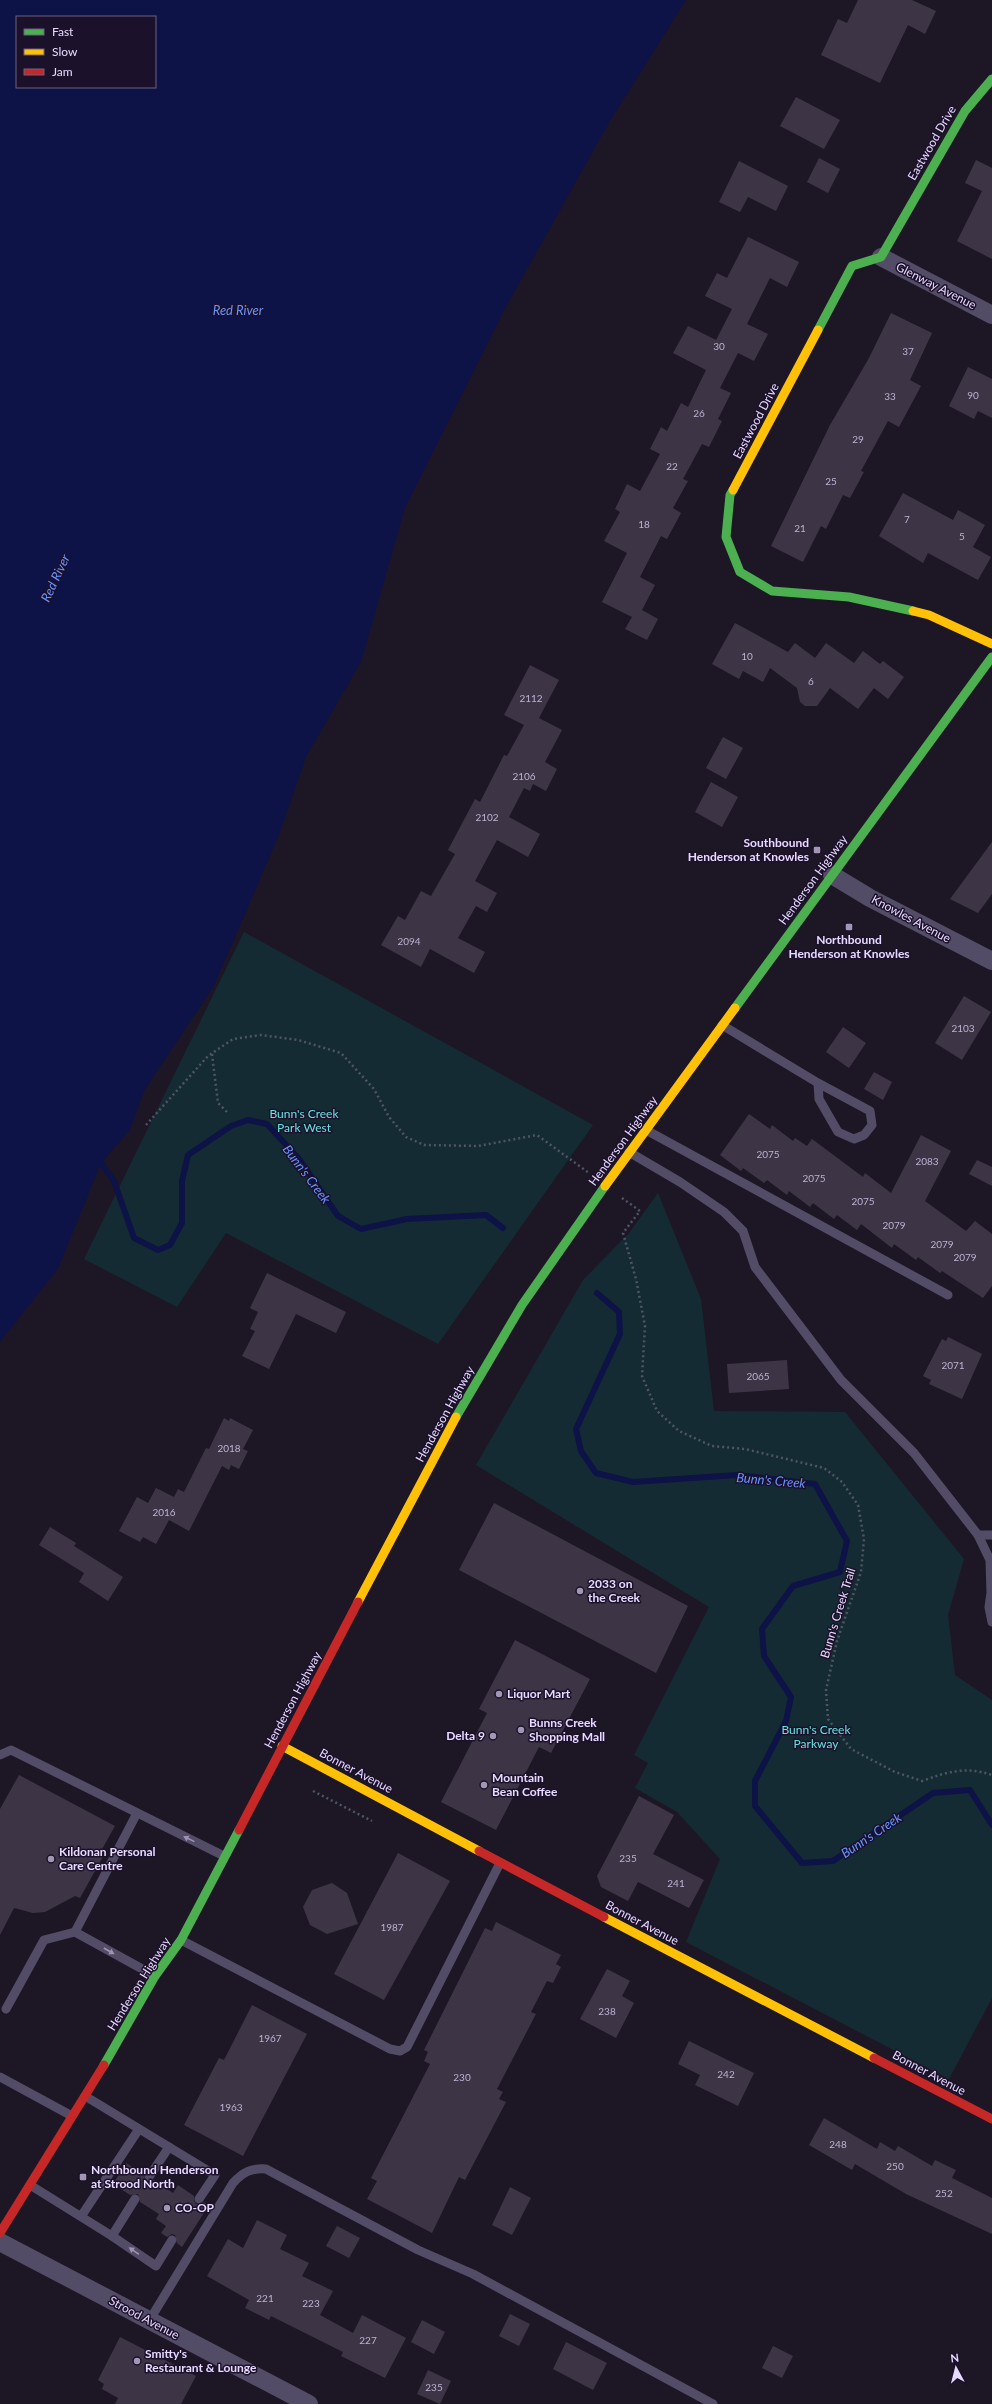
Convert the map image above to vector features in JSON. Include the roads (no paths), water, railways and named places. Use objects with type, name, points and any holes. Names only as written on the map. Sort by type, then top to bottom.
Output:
[{"type":"main road","name":"Eastwood Drive","points":[[992,79],[964,111],[881,257],[852,266],[730,495],[726,537],[740,572],[772,591],[849,597],[929,615],[992,644]]},
{"type":"main road","name":"Henderson Highway","points":[[0,2233],[85,2096],[156,1976],[181,1940],[282,1746],[460,1412],[522,1305],[605,1185],[992,657]]},
{"type":"main road","name":"Bonner Avenue","points":[[282,1746],[500,1863],[992,2119]]},
{"type":"street","name":"Glenway Avenue","points":[[881,257],[992,315]]},
{"type":"street","name":"Knowles Avenue","points":[[832,875],[870,898],[990,957]]},
{"type":"street","name":"Strood Avenue","points":[[0,2242],[309,2404]]},
{"type":"lane","points":[[722,1025],[818,1083],[870,1111],[872,1125],[864,1135],[854,1139],[838,1132],[819,1099],[818,1083]]},
{"type":"lane","points":[[646,1130],[948,1294]]},
{"type":"lane","points":[[629,1152],[680,1182],[718,1208],[743,1231],[755,1267],[842,1380],[914,1452],[978,1535],[990,1560],[991,1593],[989,1607],[992,1622]]},
{"type":"lane","points":[[978,1535],[992,1535]]},
{"type":"lane","points":[[0,1755],[11,1750],[224,1856]]},
{"type":"lane","points":[[75,1932],[138,1813]]},
{"type":"lane","points":[[181,1940],[390,2049],[400,2050],[407,2047],[500,1863]]},
{"type":"lane","points":[[6,2009],[44,1940],[75,1932],[156,1976]]},
{"type":"lane","points":[[0,2077],[72,2116]]},
{"type":"lane","points":[[85,2096],[215,2175],[199,2199]]},
{"type":"lane","points":[[82,2215],[139,2129]]},
{"type":"lane","points":[[149,2177],[169,2146]]},
{"type":"lane","points":[[150,2321],[233,2183],[242,2173],[253,2168],[266,2169],[418,2250],[473,2274],[713,2404]]},
{"type":"lane","points":[[30,2185],[82,2215],[156,2266],[172,2240]]},
{"type":"lane","points":[[112,2236],[135,2199]]},
{"type":"water","name":"Red River","points":[[0,0],[686,0],[610,121],[507,305],[405,508],[361,662],[306,757],[279,835],[214,986],[144,1091],[130,1130],[101,1163],[58,1269],[0,1342]]},
{"type":"waterway","name":"Bunn's Creek","points":[[101,1163],[114,1181],[134,1238],[158,1250],[170,1245],[182,1223],[182,1181],[188,1155],[231,1126],[248,1120],[267,1124],[299,1159],[338,1216],[361,1229],[407,1219],[486,1215],[503,1228]]},
{"type":"waterway","name":"Bunn's Creek","points":[[597,1293],[619,1312],[620,1334],[576,1429],[581,1451],[596,1473],[633,1482],[737,1475],[815,1484],[847,1541],[840,1572],[793,1586],[762,1629],[764,1656],[791,1697],[786,1721],[755,1781],[755,1806],[802,1863],[833,1861],[933,1793],[970,1790],[992,1825]]},
{"type":"place","name":"Southbound Henderson at Knowles","points":[[817,850]]},
{"type":"place","name":"Northbound Henderson at Knowles","points":[[849,927]]},
{"type":"place","name":"2033 on the Creek","points":[[580,1591]]},
{"type":"place","name":"Liquor Mart","points":[[499,1694]]},
{"type":"place","name":"Bunns Creek Shopping Mall","points":[[521,1730]]},
{"type":"place","name":"Delta 9","points":[[493,1736]]},
{"type":"place","name":"Mountain Bean Coffee","points":[[484,1785]]},
{"type":"place","name":"Kildonan Personal Care Centre","points":[[51,1859]]},
{"type":"place","name":"Northbound Henderson at Strood North","points":[[83,2177]]},
{"type":"place","name":"CO-OP","points":[[167,2208]]},
{"type":"place","name":"Smitty's Restaurant & Lounge","points":[[137,2361]]},
{"type":"park label","name":"Bunn's Creek Park West","points":[[304,1121]]},
{"type":"park label","name":"Bunn's Creek Parkway","points":[[816,1737]]}]
